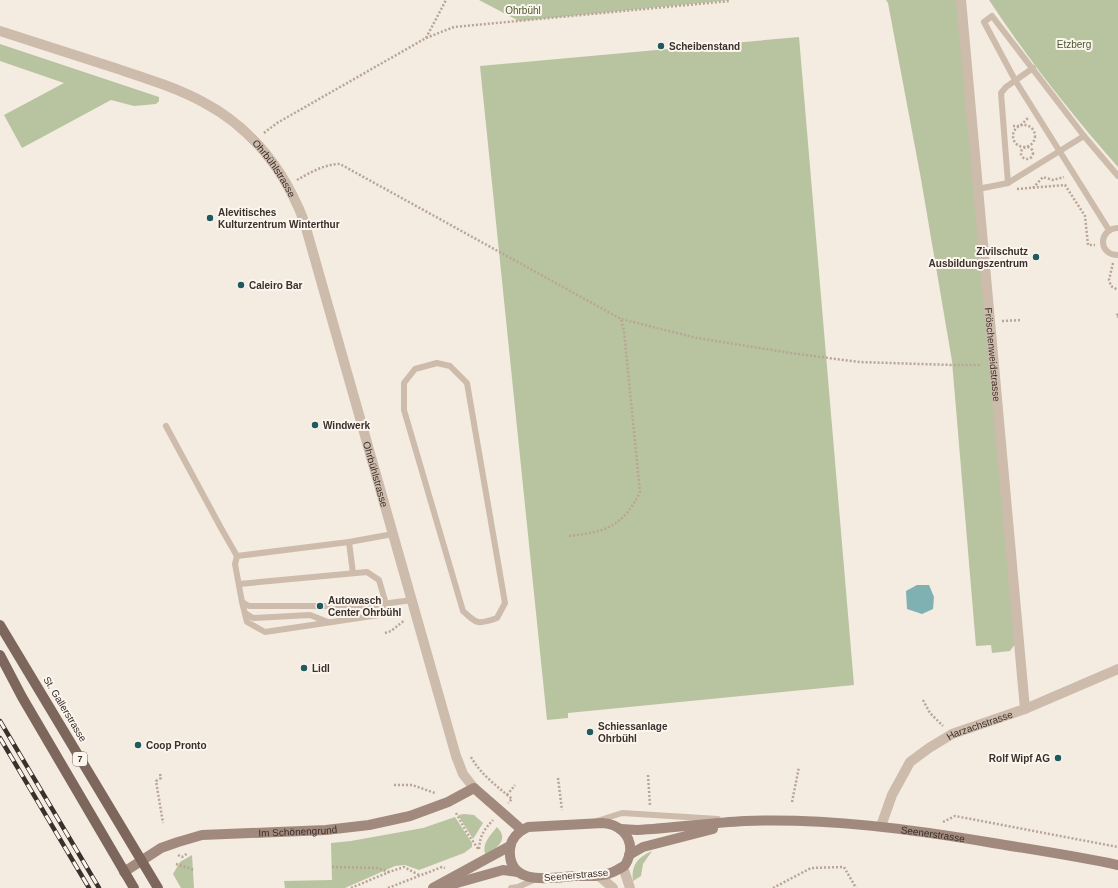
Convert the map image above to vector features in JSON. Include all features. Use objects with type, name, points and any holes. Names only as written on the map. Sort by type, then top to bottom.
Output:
[{"type":"main road","name":"St. Gallerstrasse","points":[[0,625],[158,888]]},
{"type":"main road","name":"7","points":[[0,655],[22,697],[134,888]]},
{"type":"main road","name":"Ohrbühlstrasse","points":[[474,788],[522,830]]},
{"type":"main road","name":"Im Schönengrund","points":[[124,872],[161,848],[202,835],[326,830],[369,825],[410,816],[448,802],[474,788]]},
{"type":"main road","name":"Seenerstrasse","points":[[629,855],[642,847],[746,821]]},
{"type":"main road","name":"Seenerstrasse","points":[[522,830],[535,826],[609,823],[622,829],[637,830],[746,821],[881,826],[924,831],[1118,865]]},
{"type":"main road","points":[[622,829],[629,841],[630,848],[627,861],[623,867]]},
{"type":"main road","points":[[518,872],[511,860],[510,846],[516,834],[522,830]]},
{"type":"main road","points":[[433,888],[510,846]]},
{"type":"main road","name":"Seenerstrasse","points":[[440,888],[503,870],[518,872],[530,878],[537,878],[598,875],[623,867]]},
{"type":"street","name":"Fröschenweidstrasse","points":[[961,0],[1025,709]]},
{"type":"street","name":"Ohrbühlstrasse","points":[[0,31],[173,88],[216,109],[255,140],[288,185],[304,221],[456,756],[464,774],[474,788]]},
{"type":"street","name":"Harzachstrasse","points":[[881,826],[892,794],[910,762],[929,748],[952,734],[1025,709],[1118,669]]},
{"type":"street","points":[[623,867],[630,888]]},
{"type":"street","points":[[598,875],[613,888]]},
{"type":"lane","points":[[1109,230],[1015,80],[984,22],[992,16],[1084,136],[1118,176]]},
{"type":"lane","points":[[1008,183],[1001,93],[1006,86],[1033,68]]},
{"type":"lane","points":[[978,189],[1008,183],[1084,136]]},
{"type":"lane","points":[[1117,255],[1108,252],[1103,244],[1104,236],[1109,230],[1118,228]]},
{"type":"lane","points":[[437,364],[450,366],[467,382],[505,603],[497,618],[484,623],[474,621],[463,611],[404,410],[404,383],[415,369],[437,364]]},
{"type":"lane","points":[[166,426],[237,556],[235,564],[244,613],[247,622],[265,632],[379,615],[385,611],[386,604],[379,580],[367,572],[239,584]]},
{"type":"lane","points":[[237,556],[349,542],[393,534]]},
{"type":"lane","points":[[349,542],[353,573]]},
{"type":"lane","points":[[242,602],[249,606],[273,607],[367,606],[412,600]]},
{"type":"lane","points":[[244,613],[253,618],[310,615],[330,622]]},
{"type":"lane","name":"Seenerstrasse","points":[[593,823],[608,816],[622,813],[746,821]]},
{"type":"lane","name":"Seenerstrasse","points":[[511,888],[518,887],[537,878]]},
{"type":"path","points":[[426,38],[446,0]]},
{"type":"path","points":[[255,140],[276,123],[426,38],[454,27],[730,1]]},
{"type":"path","points":[[1003,122],[1014,126],[1020,126],[1028,126],[1031,128],[1035,134],[1034,141],[1027,147],[1023,148],[1021,153],[1023,158],[1027,159],[1031,157],[1031,149],[1027,147],[1020,146],[1016,144],[1013,137],[1014,131],[1020,126],[1026,122],[1030,114],[1031,106]]},
{"type":"path","points":[[288,185],[307,174],[332,164],[340,164],[621,319],[697,338],[860,362],[994,365]]},
{"type":"path","points":[[1033,188],[1043,177],[1053,180],[1075,174]]},
{"type":"path","points":[[1013,190],[1066,185],[1085,216],[1088,245]]},
{"type":"path","points":[[1117,255],[1109,280],[1112,286],[1118,290]]},
{"type":"path","points":[[569,536],[604,530],[617,523],[635,503],[640,492],[624,331],[621,319]]},
{"type":"path","points":[[990,323],[1022,320]]},
{"type":"path","points":[[385,632],[391,631],[406,618],[408,626]]},
{"type":"path","points":[[923,700],[930,713],[952,734]]},
{"type":"path","points":[[470,755],[476,767],[484,776],[512,799]]},
{"type":"path","points":[[792,802],[799,767]]},
{"type":"path","points":[[160,774],[161,778],[156,781],[163,823]]},
{"type":"path","points":[[648,776],[650,806]]},
{"type":"path","points":[[558,778],[562,810]]},
{"type":"path","points":[[394,785],[412,785],[435,793]]},
{"type":"path","points":[[507,795],[515,785]]},
{"type":"path","points":[[456,813],[467,833],[479,850],[480,839],[484,830],[489,824]]},
{"type":"path","points":[[955,816],[1118,847]]},
{"type":"path","points":[[176,864],[194,870]]},
{"type":"path","points":[[332,867],[377,868],[389,872]]},
{"type":"path","points":[[352,888],[404,867],[419,876]]},
{"type":"path","points":[[388,888],[442,867]]},
{"type":"path","points":[[773,888],[811,868],[844,867],[856,888]]},
{"type":"green space","name":"Ohrbühl","points":[[479,0],[730,0],[519,21]]},
{"type":"green space","points":[[886,0],[961,0],[1019,639],[1010,651],[992,653],[991,645],[976,646],[952,361],[921,179],[888,3]]},
{"type":"green space","name":"Etzberg","points":[[989,0],[1118,0],[1118,167],[1050,86]]},
{"type":"green space","points":[[799,37],[854,685],[568,713],[568,718],[547,720],[480,66]]},
{"type":"green space","points":[[0,44],[159,97],[159,101],[156,104],[134,106],[111,100],[22,148],[4,115],[64,83],[0,61]]},
{"type":"green space","points":[[458,815],[474,815],[483,823],[473,839]]},
{"type":"green space","points":[[455,817],[472,843],[472,847],[464,853],[419,870],[405,865],[395,866],[345,888],[285,888],[284,881],[332,880],[331,843],[351,841],[423,828]]},
{"type":"green space","points":[[497,827],[501,832],[502,840],[497,847],[485,854],[484,850],[486,843]]},
{"type":"green space","points":[[652,851],[643,864],[641,876],[633,881],[633,870],[636,862]]},
{"type":"green space","points":[[192,855],[194,888],[181,888],[173,874],[180,862]]},
{"type":"water","points":[[917,585],[929,585],[934,597],[933,609],[922,614],[907,609],[906,591]]},
{"type":"railway","points":[[0,721],[99,888]]},
{"type":"railway","points":[[0,738],[89,888]]},
{"type":"place","name":"Scheibenstand","points":[[661,46]]},
{"type":"place","name":"Alevitisches Kulturzentrum Winterthur","points":[[210,218]]},
{"type":"place","name":"Zivilschutz Ausbildungszentrum","points":[[1036,257]]},
{"type":"place","name":"Caleiro Bar","points":[[241,285]]},
{"type":"place","name":"Windwerk","points":[[315,425]]},
{"type":"place","name":"Autowasch Center Ohrbühl","points":[[320,606]]},
{"type":"place","name":"Lidl","points":[[304,668]]},
{"type":"place","name":"Schiessanlage Ohrbühl","points":[[590,732]]},
{"type":"place","name":"Coop Pronto","points":[[138,745]]},
{"type":"place","name":"Rolf Wipf AG","points":[[1058,758]]}]
